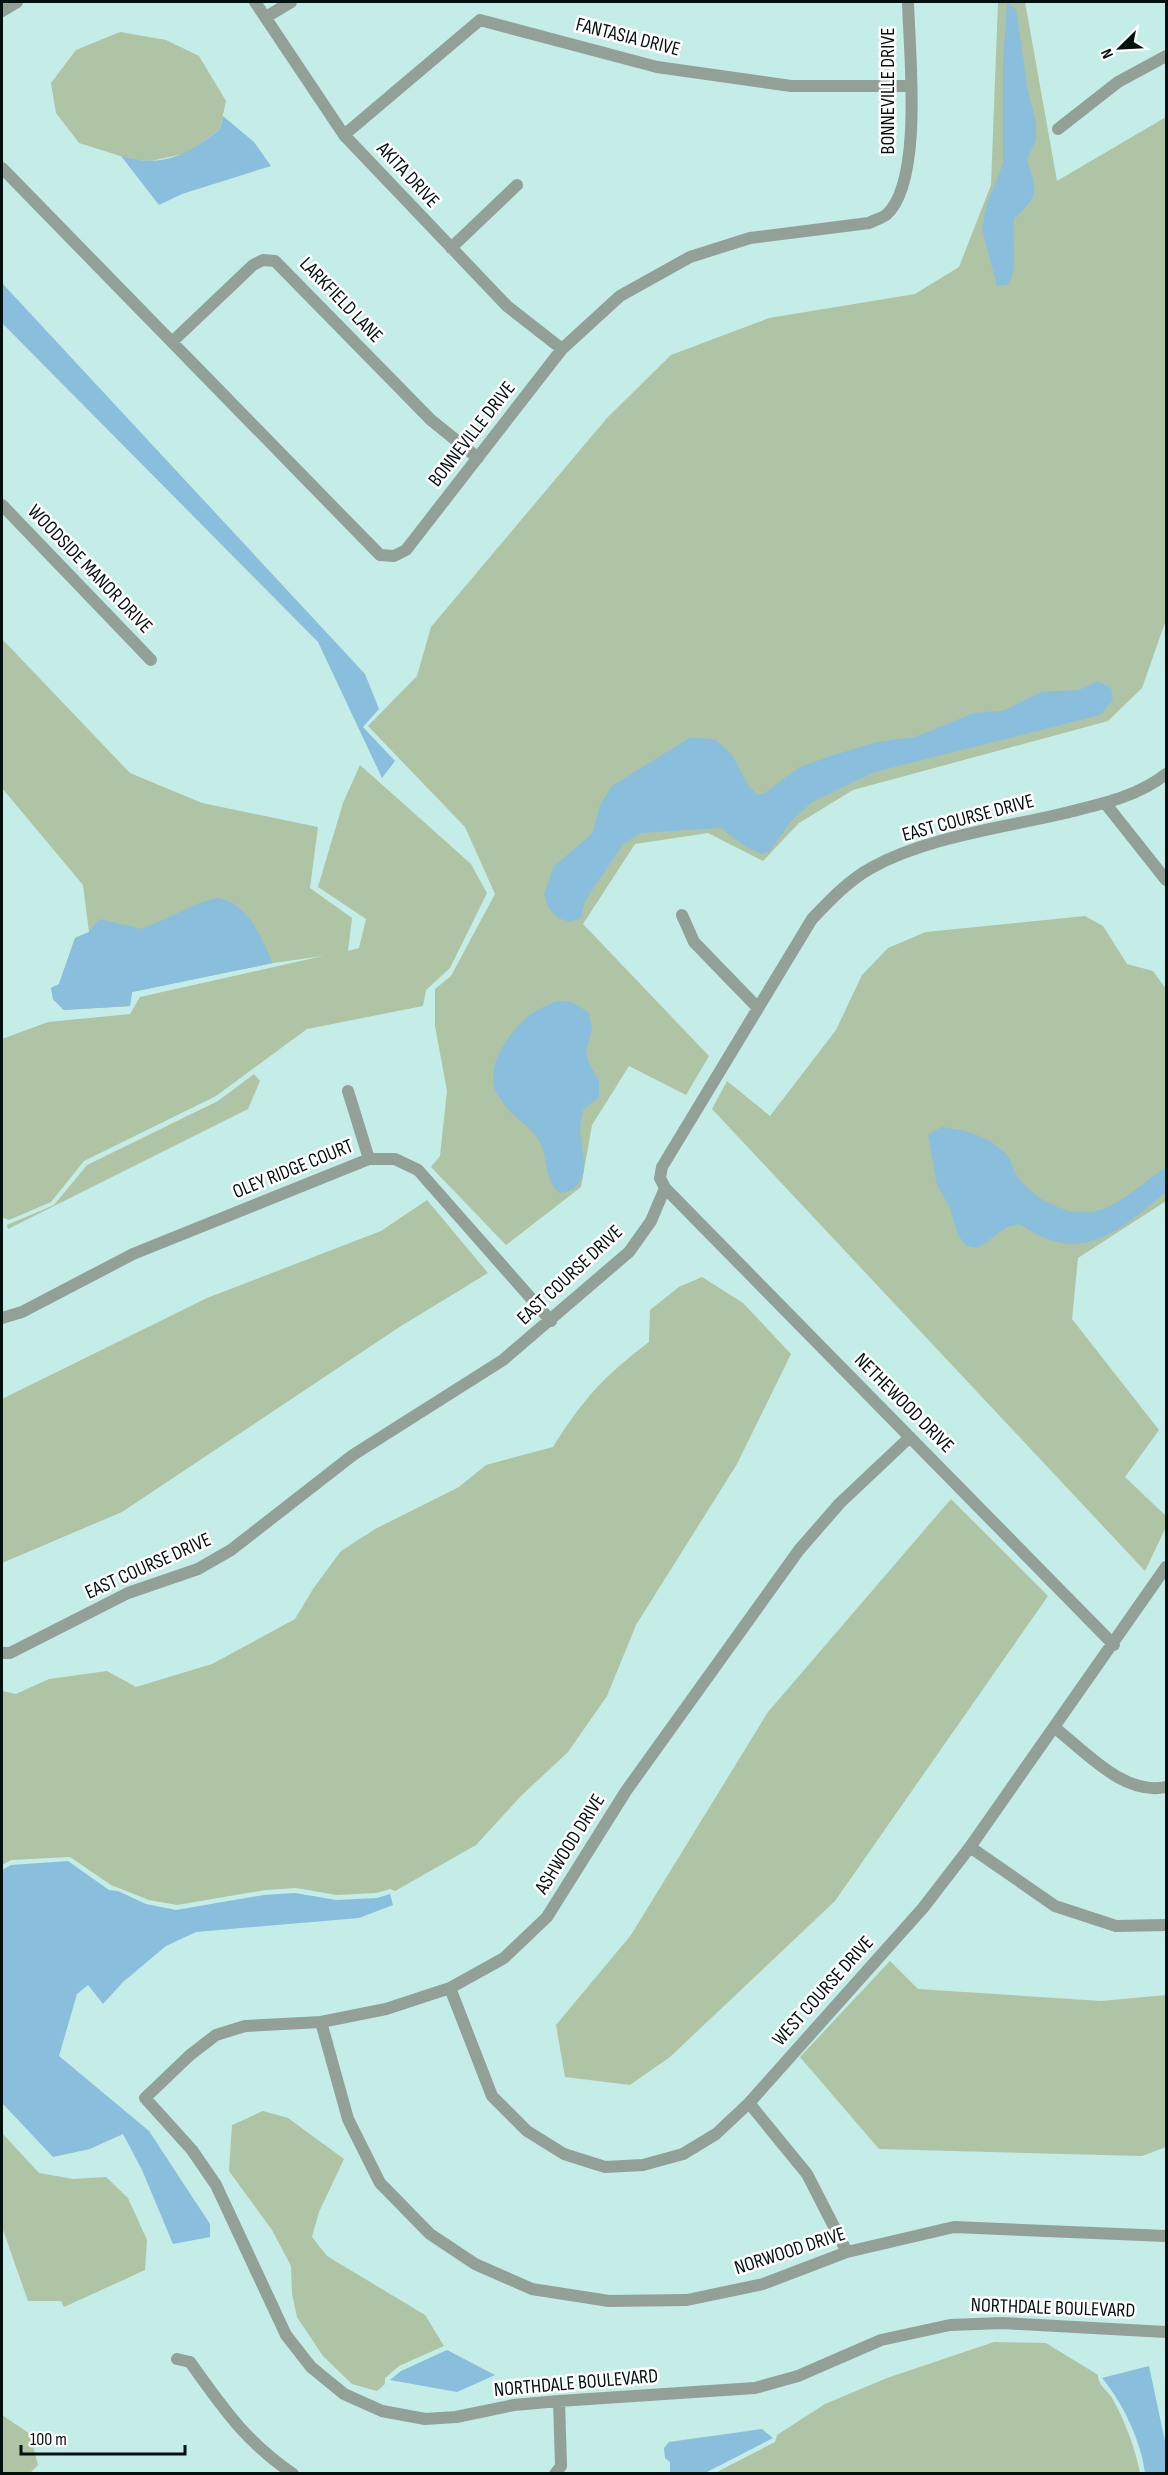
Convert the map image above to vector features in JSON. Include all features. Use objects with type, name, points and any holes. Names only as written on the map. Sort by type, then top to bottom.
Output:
[{"type":"street","points":[[2,11],[17,2]]},
{"type":"street","name":"AKITA DRIVE","points":[[255,2],[344,135],[507,306],[562,349]]},
{"type":"street","points":[[266,18],[291,2]]},
{"type":"street","name":"BONNEVILLE DRIVE","points":[[2,168],[380,555],[394,556],[406,550],[562,349],[620,296],[690,257],[750,238],[869,223],[885,215],[897,200],[908,163],[912,129],[908,2]]},
{"type":"street","name":"FANTASIA DRIVE","points":[[344,135],[480,20],[657,67],[791,86],[911,86]]},
{"type":"street","points":[[1058,129],[1118,82],[1167,56]]},
{"type":"street","points":[[451,248],[518,185]]},
{"type":"street","name":"LARKFIELD LANE","points":[[172,342],[253,265],[263,260],[275,261],[430,420],[478,458]]},
{"type":"street","name":"WOODSIDE MANOR DRIVE","points":[[2,505],[151,660]]},
{"type":"street","name":"EAST COURSE DRIVE","points":[[2,1653],[10,1653],[128,1593],[198,1569],[231,1550],[354,1455],[503,1360],[629,1252],[651,1221],[665,1188],[660,1178],[662,1167],[757,1006],[812,919],[838,891],[870,869],[910,850],[1105,803],[1147,789],[1167,774]]},
{"type":"street","points":[[1105,803],[1167,879]]},
{"type":"street","points":[[682,915],[694,942],[757,1006]]},
{"type":"street","points":[[348,1092],[369,1160]]},
{"type":"street","name":"OLEY RIDGE COURT","points":[[2,1318],[22,1312],[133,1254],[369,1160],[395,1159],[418,1170],[551,1321]]},
{"type":"street","name":"NETHEWOOD DRIVE","points":[[665,1188],[1114,1645]]},
{"type":"street","name":"ASHWOOD DRIVE","points":[[145,2098],[190,2055],[216,2035],[245,2026],[321,2022],[386,2009],[450,1988],[504,1958],[547,1917],[626,1791],[799,1551],[840,1503],[910,1437]]},
{"type":"street","name":"WEST COURSE DRIVE","points":[[450,1988],[492,2096],[527,2131],[564,2154],[605,2167],[643,2165],[682,2154],[716,2134],[749,2103],[922,1908],[970,1847],[1167,1567]]},
{"type":"street","points":[[1055,1728],[1120,1778],[1138,1787],[1167,1787]]},
{"type":"street","points":[[970,1847],[1055,1906],[1116,1926],[1167,1925]]},
{"type":"street","name":"NORWOOD DRIVE","points":[[321,2022],[348,2119],[380,2183],[429,2234],[484,2269],[532,2289],[609,2301],[687,2300],[763,2284],[847,2252],[954,2227],[1167,2236]]},
{"type":"street","name":"NORTHDALE BOULEVARD","points":[[145,2098],[192,2150],[216,2185],[286,2335],[311,2367],[344,2394],[382,2411],[425,2419],[456,2417],[513,2405],[755,2388],[798,2376],[881,2340],[950,2325],[1002,2323],[1167,2332]]},
{"type":"street","points":[[749,2103],[807,2174],[847,2252]]},
{"type":"street","points":[[177,2359],[190,2362],[241,2432],[267,2456],[293,2474]]},
{"type":"street","points":[[555,2474],[561,2466],[560,2401]]},
{"type":"green space","points":[[998,2],[1025,2],[1057,181],[1166,117],[1166,620],[1142,688],[1108,721],[853,790],[799,823],[763,861],[708,833],[635,844],[583,924],[709,1056],[686,1095],[629,1066],[592,1125],[581,1187],[506,1245],[431,1167],[440,1156],[447,1091],[435,1026],[435,989],[451,976],[495,894],[465,827],[368,726],[417,676],[431,627],[607,418],[671,355],[769,318],[915,294],[959,267],[991,185]]},
{"type":"green space","points":[[120,32],[166,40],[199,56],[226,101],[220,129],[188,153],[151,161],[133,160],[79,143],[56,113],[51,83],[76,50]]},
{"type":"green space","points":[[2,639],[130,773],[202,803],[318,827],[310,888],[352,918],[348,951],[359,948],[366,919],[318,887],[343,803],[360,765],[471,864],[487,893],[450,968],[426,990],[423,1006],[307,1029],[216,1096],[84,1161],[51,1202],[9,1220],[2,1217],[2,1039],[48,1022],[130,1014],[140,997],[323,956],[273,963],[132,992],[130,1006],[64,1010],[53,999],[51,988],[59,984],[75,938],[89,932],[83,885],[2,788]]},
{"type":"green space","points":[[1085,916],[1103,926],[1127,964],[1153,971],[1166,989],[1166,1201],[1078,1258],[1072,1319],[1159,1430],[1125,1477],[1166,1516],[1166,1527],[1145,1571],[712,1109],[727,1081],[770,1116],[836,1030],[862,975],[888,948],[926,932]]},
{"type":"green space","points":[[254,1074],[260,1081],[248,1109],[8,1229],[7,1225],[54,1205],[87,1165],[218,1101]]},
{"type":"green space","points":[[427,1200],[488,1273],[401,1326],[122,1512],[2,1563],[2,1399],[207,1298],[381,1231]]},
{"type":"green space","points":[[702,1277],[743,1303],[791,1354],[737,1464],[636,1625],[607,1696],[568,1752],[521,1796],[476,1845],[395,1891],[390,1889],[376,1893],[337,1895],[296,1888],[265,1890],[177,1905],[149,1900],[111,1885],[70,1857],[11,1860],[2,1865],[2,1691],[16,1694],[49,1679],[107,1671],[136,1687],[212,1664],[295,1619],[313,1589],[341,1551],[377,1528],[459,1487],[486,1465],[553,1447],[595,1389],[649,1342],[650,1310],[679,1287]]},
{"type":"green space","points":[[951,1499],[1048,1596],[835,1901],[670,2057],[630,2085],[565,2077],[556,2025],[631,1935],[768,1712]]},
{"type":"green space","points":[[890,1961],[918,1989],[1101,2001],[1166,1995],[1166,2147],[1142,2156],[879,2149],[800,2057]]},
{"type":"green space","points":[[263,2111],[288,2118],[344,2159],[319,2212],[312,2237],[327,2256],[425,2315],[444,2346],[399,2366],[385,2378],[385,2384],[377,2391],[352,2384],[323,2356],[297,2317],[292,2294],[291,2266],[272,2230],[229,2171],[232,2125]]},
{"type":"green space","points":[[2,2133],[39,2173],[73,2179],[106,2177],[128,2198],[147,2240],[145,2270],[64,2307],[61,2301],[28,2301],[2,2227]]},
{"type":"green space","points":[[994,2342],[1046,2343],[1098,2375],[1099,2381],[1112,2398],[1125,2424],[1140,2473],[715,2473],[775,2442],[777,2435],[825,2404],[887,2378]]},
{"type":"green space","points":[[2,2415],[30,2434],[38,2465],[30,2473],[2,2473]]},
{"type":"water","points":[[1007,3],[1016,9],[1028,91],[1036,122],[1036,140],[1027,159],[1034,192],[1028,204],[1014,219],[1012,275],[1009,284],[997,286],[982,229],[986,206],[1003,164],[1003,64]]},
{"type":"water","points":[[223,116],[254,142],[271,166],[182,194],[159,205],[121,156],[149,161],[174,157],[197,146],[220,129]]},
{"type":"water","points":[[2,283],[365,674],[379,709],[363,727],[395,761],[382,778],[318,642],[2,323]]},
{"type":"water","points":[[1097,681],[1111,688],[1113,700],[1100,715],[874,772],[812,802],[791,821],[770,851],[762,854],[748,848],[720,828],[641,833],[623,844],[585,901],[581,918],[570,922],[558,918],[548,907],[544,894],[554,866],[592,834],[600,805],[612,786],[691,737],[716,740],[733,756],[746,782],[757,795],[765,793],[798,768],[830,756],[878,742],[915,737],[974,713],[1003,711],[1041,692],[1079,690]]},
{"type":"water","points":[[217,898],[237,906],[245,914],[258,933],[273,963],[132,992],[130,1006],[64,1010],[53,999],[51,988],[59,984],[75,938],[89,932],[99,919],[142,929],[202,902]]},
{"type":"water","points":[[556,1001],[572,1002],[589,1013],[592,1030],[586,1050],[588,1061],[599,1081],[599,1097],[583,1110],[580,1129],[583,1176],[579,1184],[560,1193],[549,1178],[539,1141],[505,1105],[495,1090],[493,1080],[497,1059],[516,1028],[531,1014]]},
{"type":"water","points":[[941,1127],[975,1134],[990,1141],[1006,1154],[1025,1186],[1059,1208],[1071,1211],[1097,1211],[1117,1202],[1166,1167],[1166,1192],[1127,1223],[1097,1239],[1065,1244],[1044,1238],[1019,1224],[1007,1227],[978,1248],[966,1246],[958,1235],[949,1206],[937,1185],[928,1135]]},
{"type":"water","points":[[68,1861],[109,1890],[118,1891],[146,1904],[176,1910],[264,1895],[295,1893],[336,1900],[377,1898],[390,1894],[393,1905],[359,1918],[196,1932],[166,1946],[123,1982],[103,2004],[88,1985],[77,1994],[59,2056],[149,2131],[210,2224],[210,2237],[173,2244],[142,2170],[123,2134],[90,2149],[53,2157],[2,2103],[2,1870],[11,1865]]},
{"type":"water","points":[[447,2350],[495,2375],[457,2392],[390,2380],[401,2371]]},
{"type":"water","points":[[1149,2366],[1166,2446],[1166,2473],[1145,2473],[1140,2448],[1130,2423],[1102,2378]]},
{"type":"water","points":[[762,2429],[773,2438],[705,2473],[670,2473],[670,2462],[665,2458],[664,2448],[669,2442]]}]
